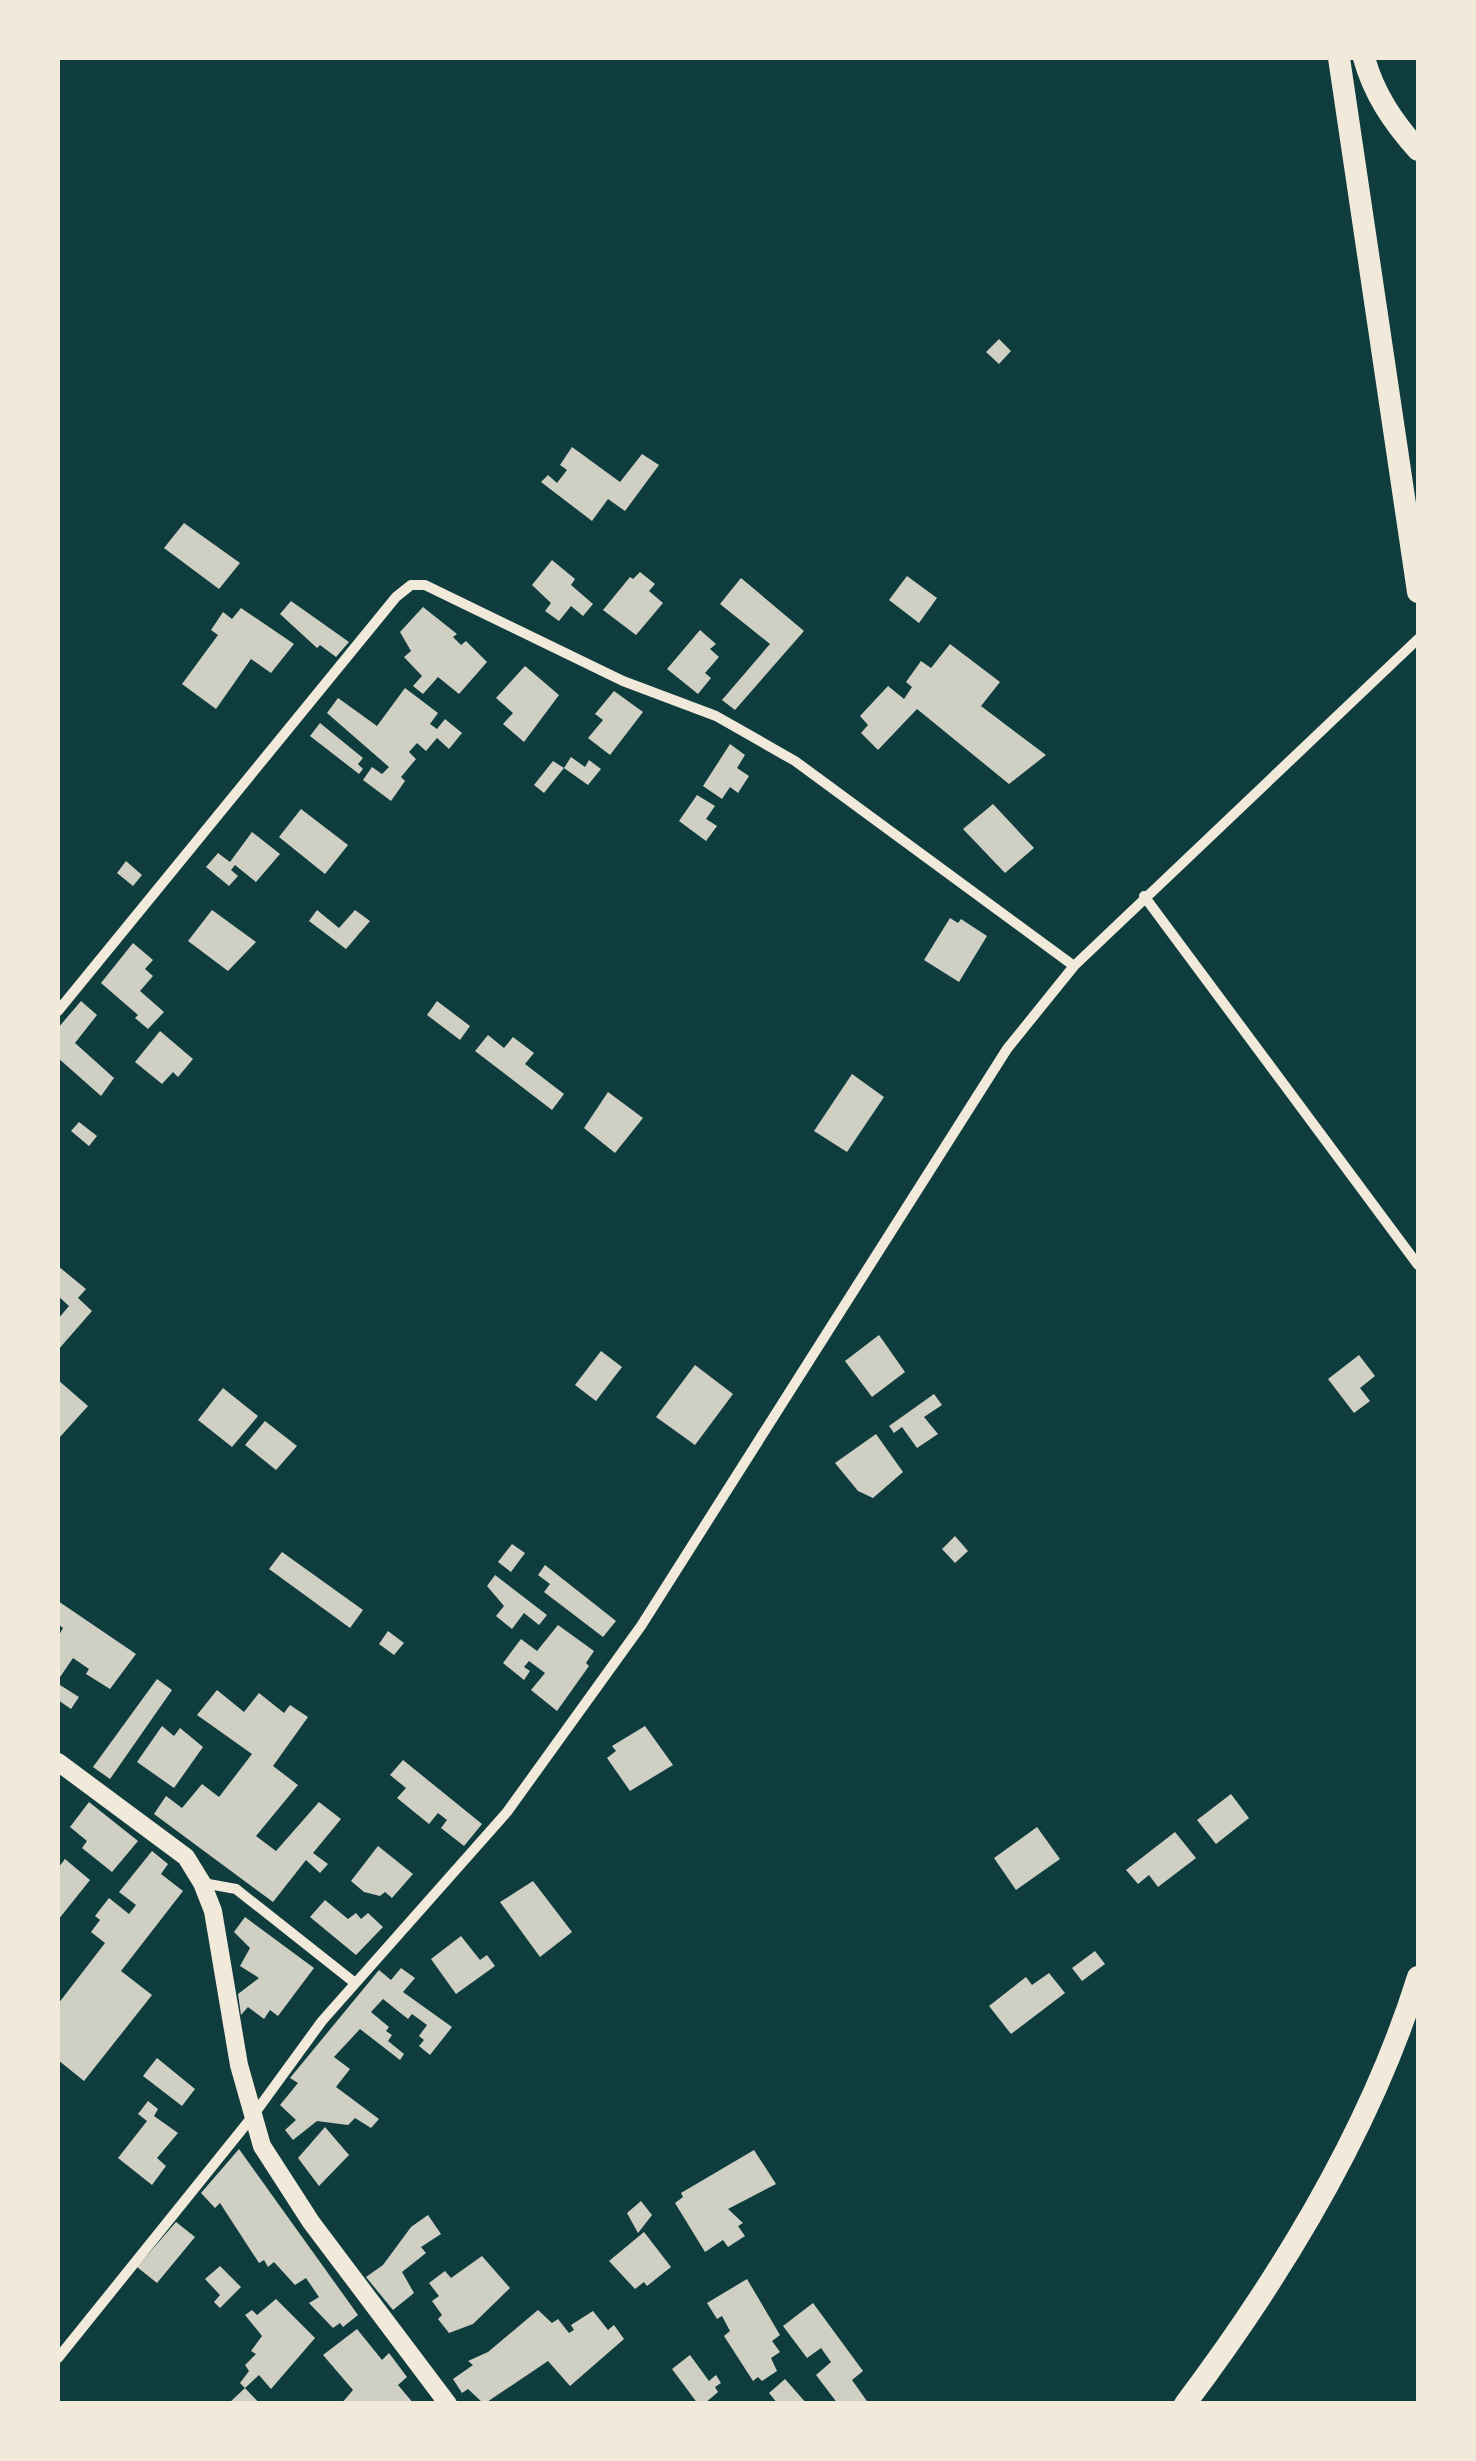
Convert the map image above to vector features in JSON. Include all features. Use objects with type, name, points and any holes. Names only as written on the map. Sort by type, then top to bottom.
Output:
[{"type":"highway","points":[[1339,58],[1418,582]]},
{"type":"highway","points":[[1364,58],[1370,82],[1394,124],[1418,150]]},
{"type":"highway","points":[[1185,2404],[1236,2336],[1330,2184],[1418,1977]]},
{"type":"street","points":[[58,1012],[396,597],[411,586],[425,585],[623,680],[716,716],[756,738],[795,761],[1074,966]]},
{"type":"street","points":[[58,2358],[355,1983],[507,1812],[581,1711],[641,1626],[1007,1050],[1074,966],[1144,896],[1418,639]]},
{"type":"street","points":[[1144,896],[1418,1265]]},
{"type":"street","points":[[58,1762],[175,1848],[202,1883],[213,1912],[226,2002],[262,2146],[300,2206],[448,2404]]},
{"type":"street","points":[[202,1883],[236,1889],[355,1983]]},
{"type":"building","points":[[999,339],[1011,351],[999,364],[986,352]]},
{"type":"building","points":[[572,447],[620,482],[642,454],[659,465],[625,511],[608,499],[592,521],[541,482],[548,475],[557,483],[567,470],[560,465]]},
{"type":"building","points":[[184,523],[240,563],[219,589],[164,548]]},
{"type":"building","points":[[552,560],[575,579],[571,585],[593,604],[583,616],[571,606],[559,621],[545,611],[551,603],[532,585]]},
{"type":"building","points":[[640,572],[655,584],[649,591],[663,603],[636,635],[603,610],[630,577],[633,579]]},
{"type":"building","points":[[907,576],[937,598],[919,623],[889,600]]},
{"type":"building","points":[[741,578],[804,631],[735,710],[722,700],[770,644],[720,604]]},
{"type":"building","points":[[291,601],[349,642],[336,657],[320,645],[317,648],[280,614]]},
{"type":"building","points":[[423,607],[457,634],[453,637],[461,645],[466,641],[487,662],[459,694],[438,677],[423,694],[413,686],[422,676],[404,657],[411,651],[400,632]]},
{"type":"building","points":[[241,608],[294,644],[271,673],[251,659],[216,709],[182,684],[218,635],[211,630],[223,612],[232,619]]},
{"type":"building","points":[[700,630],[716,644],[710,649],[719,657],[705,673],[711,678],[698,694],[667,669]]},
{"type":"building","points":[[950,644],[1000,682],[981,706],[1046,755],[1009,784],[917,709],[878,750],[861,733],[868,725],[860,716],[888,686],[904,699],[912,687],[906,682],[921,661],[931,668]]},
{"type":"building","points":[[525,666],[559,695],[524,742],[503,724],[513,713],[496,698]]},
{"type":"building","points":[[405,688],[438,713],[430,724],[437,729],[445,719],[462,733],[449,749],[437,738],[426,751],[417,743],[409,752],[416,759],[401,777],[405,781],[391,801],[363,780],[372,767],[382,774],[389,767],[327,713],[338,698],[377,726]]},
{"type":"building","points":[[614,691],[643,712],[610,755],[588,738],[603,720],[595,714]]},
{"type":"building","points":[[320,723],[363,758],[358,764],[363,769],[359,774],[310,736]]},
{"type":"building","points":[[730,744],[745,755],[737,768],[749,776],[738,793],[730,787],[722,799],[703,786]]},
{"type":"building","points":[[571,757],[585,767],[589,760],[601,769],[588,785],[564,768]]},
{"type":"building","points":[[553,761],[564,768],[544,793],[534,785]]},
{"type":"building","points":[[697,795],[715,806],[706,819],[717,826],[706,841],[679,821]]},
{"type":"building","points":[[993,804],[1034,848],[1005,873],[963,829]]},
{"type":"building","points":[[301,809],[348,845],[325,874],[279,837]]},
{"type":"building","points":[[252,832],[280,854],[256,882],[235,865],[231,870],[238,876],[229,886],[206,867],[218,853],[230,862]]},
{"type":"building","points":[[126,861],[142,875],[133,886],[117,873]]},
{"type":"building","points":[[212,910],[256,942],[228,971],[188,941]]},
{"type":"building","points":[[317,910],[339,928],[355,910],[370,921],[346,949],[309,921]]},
{"type":"building","points":[[950,918],[958,923],[961,919],[987,936],[959,982],[924,960]]},
{"type":"building","points":[[133,943],[153,960],[145,969],[153,976],[140,991],[164,1012],[148,1029],[135,1018],[138,1015],[101,983]]},
{"type":"building","points":[[81,1001],[97,1015],[75,1043],[114,1078],[101,1096],[58,1058],[58,1028]]},
{"type":"building","points":[[437,1001],[470,1026],[460,1040],[427,1015]]},
{"type":"building","points":[[160,1031],[193,1059],[178,1077],[173,1072],[162,1084],[135,1062]]},
{"type":"building","points":[[488,1035],[504,1048],[513,1037],[534,1053],[525,1064],[564,1094],[552,1110],[475,1051]]},
{"type":"building","points":[[852,1074],[884,1097],[847,1152],[814,1131]]},
{"type":"building","points":[[608,1092],[643,1118],[615,1153],[584,1128]]},
{"type":"building","points":[[79,1122],[97,1136],[89,1146],[71,1131]]},
{"type":"building","points":[[58,1266],[86,1289],[78,1298],[92,1311],[58,1350],[58,1319],[69,1306],[58,1296]]},
{"type":"building","points":[[879,1335],[905,1372],[872,1397],[845,1361]]},
{"type":"building","points":[[601,1351],[622,1367],[596,1401],[575,1385]]},
{"type":"building","points":[[1359,1355],[1375,1376],[1360,1388],[1370,1401],[1354,1413],[1328,1379]]},
{"type":"building","points":[[695,1365],[733,1394],[695,1445],[656,1417]]},
{"type":"building","points":[[58,1380],[88,1406],[60,1437],[58,1435]]},
{"type":"building","points":[[223,1388],[258,1416],[232,1447],[198,1420]]},
{"type":"building","points":[[934,1394],[942,1405],[924,1417],[938,1434],[917,1448],[902,1427],[894,1433],[889,1426]]},
{"type":"building","points":[[265,1421],[297,1446],[276,1470],[245,1445]]},
{"type":"building","points":[[876,1434],[903,1472],[873,1498],[858,1491],[835,1463]]},
{"type":"building","points":[[955,1536],[968,1551],[955,1563],[942,1549]]},
{"type":"building","points":[[512,1544],[525,1553],[511,1572],[498,1562]]},
{"type":"building","points":[[282,1552],[363,1610],[350,1628],[269,1569]]},
{"type":"building","points":[[545,1565],[616,1621],[603,1637],[544,1592],[550,1584],[538,1575]]},
{"type":"building","points":[[495,1575],[547,1615],[539,1625],[524,1613],[512,1629],[496,1616],[504,1606],[487,1586]]},
{"type":"building","points":[[58,1601],[136,1654],[110,1689],[86,1674],[89,1669],[73,1658],[58,1680],[58,1637],[63,1628],[58,1624]]},
{"type":"building","points":[[558,1625],[594,1651],[586,1663],[589,1666],[557,1711],[531,1690],[545,1673],[529,1661],[524,1667],[530,1671],[524,1680],[503,1663],[521,1639],[537,1651]]},
{"type":"building","points":[[388,1631],[404,1643],[394,1655],[379,1644]]},
{"type":"building","points":[[157,1679],[172,1690],[110,1779],[93,1767]]},
{"type":"building","points":[[60,1685],[79,1697],[71,1709],[58,1700]]},
{"type":"building","points":[[217,1690],[244,1712],[259,1693],[284,1713],[290,1705],[308,1717],[273,1766],[298,1785],[256,1836],[276,1851],[319,1802],[341,1819],[313,1853],[328,1864],[320,1873],[306,1860],[273,1902],[154,1814],[166,1796],[182,1808],[202,1784],[219,1797],[252,1754],[197,1715]]},
{"type":"building","points":[[162,1726],[174,1736],[180,1728],[203,1747],[174,1788],[137,1762]]},
{"type":"building","points":[[645,1726],[673,1765],[630,1791],[607,1758],[616,1751],[612,1746]]},
{"type":"building","points":[[403,1760],[482,1824],[464,1846],[441,1828],[447,1820],[438,1813],[429,1824],[397,1798],[406,1788],[390,1775]]},
{"type":"building","points":[[1231,1794],[1249,1818],[1216,1844],[1197,1820]]},
{"type":"building","points":[[89,1802],[138,1841],[112,1872],[82,1848],[87,1841],[70,1827]]},
{"type":"building","points":[[1037,1827],[1060,1859],[1016,1890],[994,1858]]},
{"type":"building","points":[[1175,1832],[1196,1858],[1158,1887],[1149,1875],[1138,1884],[1126,1870]]},
{"type":"building","points":[[378,1846],[413,1874],[392,1898],[385,1892],[380,1896],[364,1892],[351,1881]]},
{"type":"building","points":[[152,1851],[168,1864],[161,1874],[183,1891],[121,1971],[152,1995],[84,2081],[58,2060],[58,2004],[105,1943],[91,1932],[100,1920],[95,1916],[109,1898],[129,1914],[136,1905],[119,1892]]},
{"type":"building","points":[[65,1859],[90,1880],[58,1920],[58,1868]]},
{"type":"building","points":[[533,1881],[572,1932],[540,1957],[500,1902]]},
{"type":"building","points":[[325,1900],[348,1919],[356,1913],[361,1919],[368,1913],[383,1927],[356,1955],[310,1917]]},
{"type":"building","points":[[245,1917],[314,1968],[278,2016],[270,2010],[264,2019],[248,2007],[241,2015],[238,1994],[259,1978],[240,1966],[250,1948],[234,1932]]},
{"type":"building","points":[[461,1936],[480,1960],[487,1955],[495,1966],[456,1994],[431,1959]]},
{"type":"building","points":[[1095,1951],[1105,1964],[1082,1981],[1072,1968]]},
{"type":"building","points":[[401,1968],[415,1978],[403,1992],[452,2027],[430,2055],[419,2046],[424,2040],[419,2036],[427,2025],[412,2014],[408,2019],[383,1999],[371,2012],[389,2027],[386,2031],[392,2035],[388,2041],[404,2054],[400,2060],[360,2029],[334,2057],[350,2069],[336,2087],[379,2119],[371,2128],[355,2118],[348,2125],[317,2121],[293,2140],[285,2130],[296,2120],[280,2105],[298,2083],[290,2078],[379,1970],[391,1980]]},
{"type":"building","points":[[1049,1973],[1065,1993],[1011,2034],[989,2006],[1026,1977],[1032,1985]]},
{"type":"building","points":[[157,2058],[195,2089],[182,2106],[143,2076]]},
{"type":"building","points":[[148,2101],[158,2109],[154,2116],[178,2133],[157,2158],[166,2166],[152,2185],[118,2158],[147,2121],[138,2114]]},
{"type":"building","points":[[325,2127],[349,2155],[319,2186],[298,2158]]},
{"type":"building","points":[[239,2149],[358,2315],[343,2327],[340,2323],[333,2328],[309,2303],[319,2297],[306,2278],[295,2285],[274,2262],[268,2267],[264,2260],[259,2263],[220,2203],[215,2208],[201,2193]]},
{"type":"building","points":[[754,2150],[776,2184],[728,2209],[743,2223],[738,2226],[745,2236],[728,2247],[723,2240],[705,2252],[675,2203],[683,2197],[681,2193]]},
{"type":"building","points":[[641,2201],[652,2215],[638,2233],[627,2213]]},
{"type":"building","points":[[428,2215],[441,2234],[421,2247],[426,2253],[402,2272],[414,2293],[393,2310],[366,2277],[383,2265],[411,2227]]},
{"type":"building","points":[[176,2222],[195,2237],[157,2283],[137,2267]]},
{"type":"building","points":[[644,2232],[671,2267],[647,2286],[644,2282],[635,2289],[609,2261]]},
{"type":"building","points":[[482,2256],[510,2288],[473,2324],[449,2333],[438,2319],[442,2315],[432,2301],[439,2296],[429,2283],[445,2271],[451,2278]]},
{"type":"building","points":[[220,2266],[241,2287],[220,2308],[214,2302],[220,2295],[205,2279]]},
{"type":"building","points":[[747,2279],[780,2335],[772,2341],[780,2352],[771,2358],[777,2371],[762,2381],[758,2377],[753,2381],[724,2336],[730,2331],[722,2316],[717,2319],[707,2303]]},
{"type":"building","points":[[276,2299],[315,2338],[271,2389],[259,2375],[245,2388],[240,2383],[249,2371],[245,2365],[256,2354],[251,2351],[262,2336],[245,2315],[252,2310],[257,2315]]},
{"type":"building","points":[[813,2303],[863,2371],[852,2380],[869,2404],[838,2404],[816,2375],[831,2362],[821,2348],[807,2358],[783,2326]]},
{"type":"building","points":[[538,2310],[552,2323],[558,2319],[569,2333],[574,2330],[571,2325],[593,2311],[608,2330],[614,2325],[624,2339],[570,2386],[548,2361],[484,2404],[468,2389],[462,2393],[453,2379],[473,2365],[468,2361],[488,2352]]},
{"type":"building","points":[[357,2329],[382,2360],[389,2353],[407,2377],[398,2385],[414,2404],[341,2404],[353,2390],[323,2355]]},
{"type":"building","points":[[690,2355],[709,2381],[716,2375],[721,2383],[715,2387],[718,2392],[704,2404],[698,2404],[672,2369]]},
{"type":"building","points":[[785,2379],[807,2404],[778,2404],[769,2393]]},
{"type":"building","points":[[245,2388],[260,2404],[228,2404]]}]
